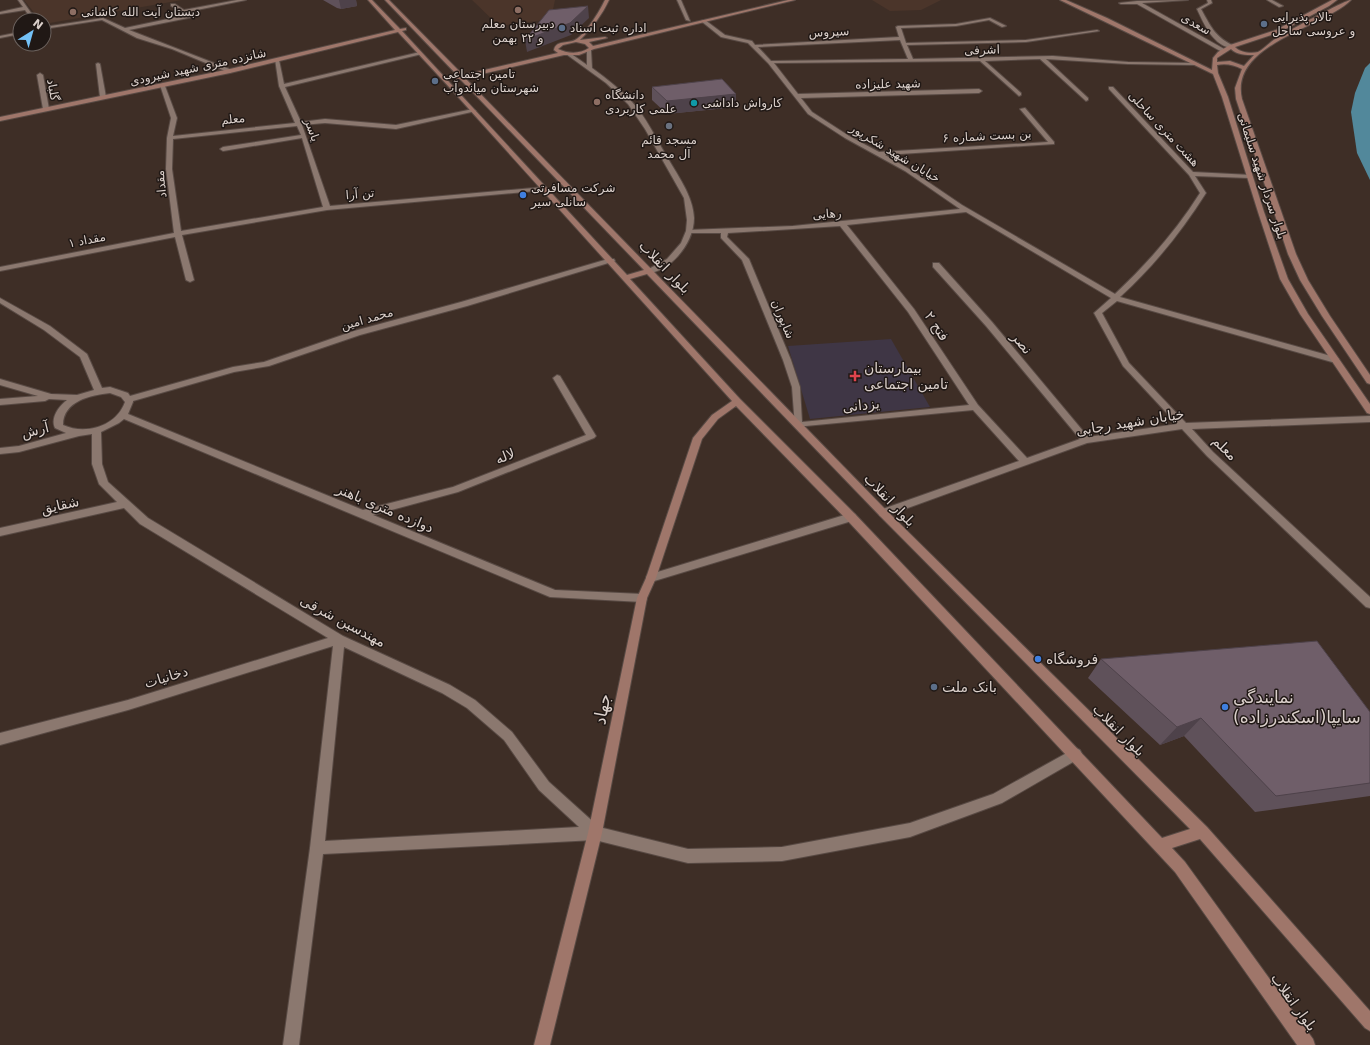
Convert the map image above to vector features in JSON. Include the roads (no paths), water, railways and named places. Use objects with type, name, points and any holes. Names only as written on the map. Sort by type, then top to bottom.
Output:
[{"type":"main road","name":"بلوار انقلاب","points":[[370,0],[420,53],[452,76],[649,271],[883,513],[1202,832],[1370,1023]]},
{"type":"main road","name":"بلوار انقلاب","points":[[387,0],[414,27],[452,76],[473,111],[737,401],[851,516],[1076,754],[1180,867],[1308,1045]]},
{"type":"main road","points":[[576,41],[587,31],[603,10],[607,0]]},
{"type":"main road","points":[[633,32],[772,0]]},
{"type":"main road","points":[[452,76],[566,53],[581,53],[590,49],[793,0]]},
{"type":"main road","points":[[1062,0],[1105,19],[1194,64],[1215,72]]},
{"type":"main road","points":[[1245,69],[1227,62],[1214,65],[1215,58],[1232,46],[1266,36],[1292,24],[1335,0]]},
{"type":"main road","name":"بلوار سردار شهید سلیمانی","points":[[1349,0],[1340,7],[1279,38],[1258,53],[1245,69],[1238,86],[1239,99],[1292,254],[1304,280],[1326,316],[1370,381]]},
{"type":"main road","name":"شانزده متری شهید شیرودی","points":[[0,119],[230,71],[414,27]]},
{"type":"main road","points":[[583,42],[610,37]]},
{"type":"main road","points":[[556,50],[556,48],[561,44],[576,41],[590,44],[590,49]]},
{"type":"main road","points":[[1232,46],[1234,50],[1241,54],[1258,53]]},
{"type":"main road","points":[[452,76],[556,50],[566,53]]},
{"type":"main road","name":"بلوار سردار شهید سلیمانی","points":[[1214,65],[1249,176],[1284,279],[1304,314],[1370,411]]},
{"type":"main road","points":[[626,278],[649,271]]},
{"type":"main road","name":"جهاد","points":[[542,1045],[595,833],[642,598],[651,578],[698,438],[715,417],[737,401]]},
{"type":"main road","points":[[1160,845],[1202,832]]},
{"type":"street","points":[[20,0],[29,12]]},
{"type":"street","points":[[183,11],[244,0]]},
{"type":"street","points":[[680,0],[688,20]]},
{"type":"street","points":[[1121,3],[1186,0]]},
{"type":"street","points":[[1209,0],[1210,3],[1199,9],[1213,36],[1219,41],[1232,46]]},
{"type":"street","points":[[1269,0],[1281,6]]},
{"type":"street","name":"سعدی","points":[[1136,2],[1224,51]]},
{"type":"street","points":[[124,30],[191,16],[173,5]]},
{"type":"street","points":[[0,13],[27,8]]},
{"type":"street","points":[[911,61],[906,44],[898,27],[956,25],[990,18],[1004,26]]},
{"type":"street","points":[[52,27],[103,19],[139,37],[174,48],[230,71]]},
{"type":"street","name":"خیابان شهید شکرپور","points":[[703,21],[723,36],[750,42],[755,46],[798,96],[810,113],[847,137],[907,170],[966,210],[1116,298],[1335,360]]},
{"type":"street","points":[[906,44],[1026,41],[1097,31]]},
{"type":"street","points":[[0,37],[12,35]]},
{"type":"street","name":"سیروس","points":[[755,46],[903,38]]},
{"type":"street","points":[[590,49],[590,68]]},
{"type":"street","points":[[282,86],[420,53]]},
{"type":"street","points":[[566,53],[590,68],[629,102],[643,121],[687,198],[692,216],[689,234],[677,255],[661,267],[649,271]]},
{"type":"street","points":[[1041,57],[1086,99]]},
{"type":"street","name":"اشرفی","points":[[770,62],[982,60],[1053,57],[1128,63],[1194,64]]},
{"type":"street","name":"یاسر","points":[[277,60],[282,86],[304,136],[327,208]]},
{"type":"street","points":[[982,60],[1019,94]]},
{"type":"street","points":[[98,64],[103,97]]},
{"type":"street","name":"گلباد","points":[[40,75],[46,109]]},
{"type":"street","name":"مقداد","points":[[162,86],[174,118],[170,138],[169,168],[178,234],[190,280]]},
{"type":"street","name":"هشت متری ساحلی","points":[[1111,88],[1191,174],[1203,193],[1188,217],[1150,263],[1116,298]]},
{"type":"street","name":"شهید علیزاده","points":[[798,96],[930,94],[979,91]]},
{"type":"street","name":"بن بست شماره ۶","points":[[879,154],[1052,143],[1023,109]]},
{"type":"street","name":"معلم","points":[[170,138],[324,121],[396,127],[473,111]]},
{"type":"street","points":[[223,149],[304,136]]},
{"type":"street","points":[[1191,174],[1249,176]]},
{"type":"street","name":"تن آرا","points":[[178,234],[271,219],[327,208],[545,189]]},
{"type":"street","name":"رهایی","points":[[689,231],[725,231],[842,224],[966,210]]},
{"type":"street","name":"فتح ۲","points":[[842,224],[911,311],[975,407],[1024,462]]},
{"type":"street","name":"شاپوران","points":[[725,231],[723,237],[745,259],[787,360],[796,387],[798,425]]},
{"type":"street","name":"مقداد ۱","points":[[0,269],[178,234]]},
{"type":"street","name":"محمد امین","points":[[130,399],[233,370],[266,364],[357,333],[464,304],[611,261]]},
{"type":"street","name":"نصر","points":[[936,265],[989,324],[1086,440]]},
{"type":"street","name":"معلم","points":[[1116,298],[1098,313],[1126,364],[1210,454],[1370,604]]},
{"type":"street","points":[[0,300],[47,328],[84,356],[99,391]]},
{"type":"street","name":"لاله","points":[[363,514],[455,490],[591,436],[557,378]]},
{"type":"street","points":[[0,382],[51,397]]},
{"type":"street","points":[[77,434],[63,430],[58,426],[57,419],[60,412],[77,398],[99,391],[119,391],[126,394],[130,399],[130,405],[123,415]]},
{"type":"street","points":[[0,402],[51,397],[77,398]]},
{"type":"street","name":"یزدانی","points":[[798,425],[975,407]]},
{"type":"street","name":"دوازده متری باهنر","points":[[123,415],[554,594],[642,598]]},
{"type":"street","name":"آرش","points":[[0,451],[19,449],[97,430],[109,425],[123,415]]},
{"type":"street","name":"خیابان شهید رجایی","points":[[883,513],[1086,440],[1184,426],[1370,419]]},
{"type":"street","name":"مهندسین شرقی","points":[[97,430],[97,464],[104,484],[144,521],[339,639],[446,689],[471,704],[508,736],[544,786],[595,833]]},
{"type":"street","name":"شقایق","points":[[0,532],[125,504]]},
{"type":"street","points":[[651,578],[851,516]]},
{"type":"street","points":[[291,1045],[317,848],[339,639]]},
{"type":"street","name":"دخانیات","points":[[0,739],[128,705],[339,639]]},
{"type":"street","points":[[317,848],[595,833],[688,856],[782,854],[910,830],[996,798],[1076,754]]},
{"type":"water","points":[[1370,63],[1370,180],[1357,153],[1351,112],[1355,93],[1365,68]]},
{"type":"place","name":"دبیرستان معلم و ۲۲ بهمن","points":[[518,10]]},
{"type":"place","name":"دبستان آیت الله کاشانی","points":[[73,12]]},
{"type":"place","name":"تالار پذیرایی و عروسی ساحل","points":[[1264,24]]},
{"type":"place","name":"اداره ثبت اسناد","points":[[562,28]]},
{"type":"place","name":"تامین اجتماعی شهرستان میاندوآب","points":[[435,81]]},
{"type":"place","name":"دانشگاه علمی کاربردی","points":[[597,102]]},
{"type":"place","name":"کارواش داداشی","points":[[694,103]]},
{"type":"place","name":"مسجد قائم آل محمد","points":[[669,126]]},
{"type":"place","name":"شرکت مسافرتی سانلی سیر","points":[[523,195]]},
{"type":"place","name":"بیمارستان تامین اجتماعی","points":[[855,376]]},
{"type":"place","name":"فروشگاه","points":[[1038,659]]},
{"type":"place","name":"بانک ملت","points":[[934,687]]},
{"type":"place","name":"نمایندگی سایپا(اسکندرزاده)","points":[[1225,707]]}]
